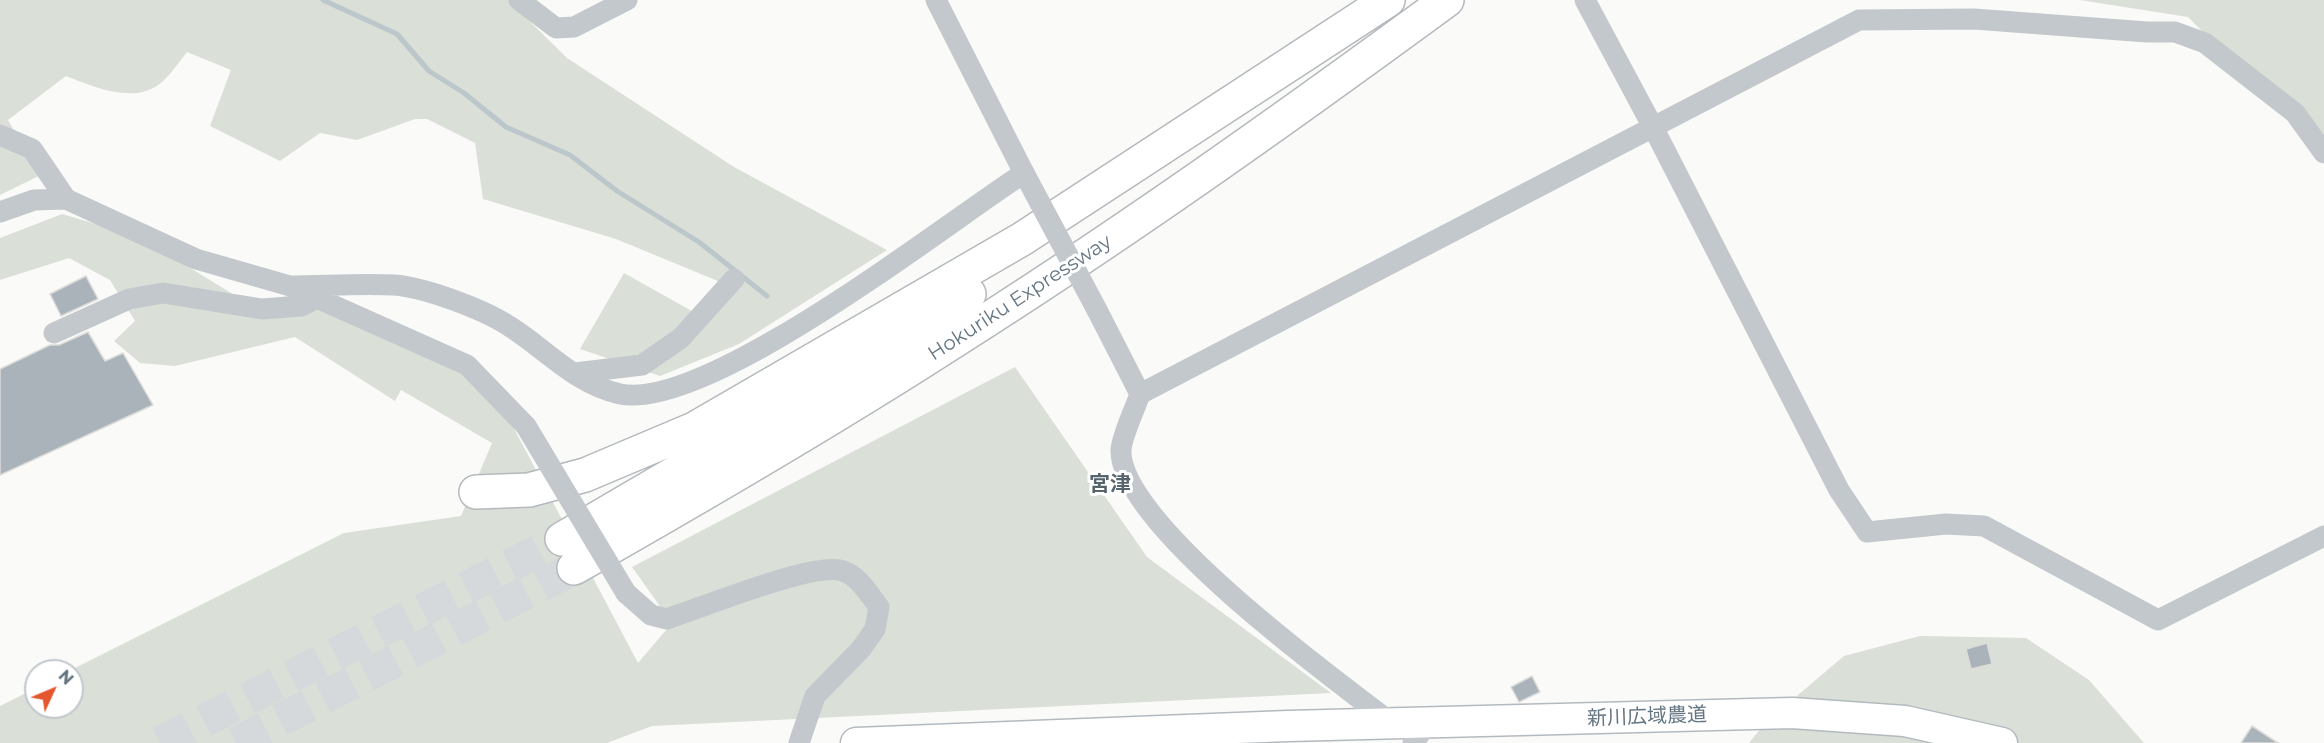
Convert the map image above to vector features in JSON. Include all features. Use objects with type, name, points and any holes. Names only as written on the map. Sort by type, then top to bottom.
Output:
[{"type":"highway","points":[[476,492],[529,490],[585,475],[694,429],[1022,239],[1388,0]]},
{"type":"highway","name":"Hokuriku Expressway","points":[[1395,0],[1180,155],[931,319],[810,394],[568,554],[702,495],[943,349],[1195,182],[1447,0]]},
{"type":"street","points":[[519,0],[556,28],[574,27],[627,0]]},
{"type":"street","points":[[936,0],[1140,394]]},
{"type":"street","points":[[1585,0],[1654,129],[1839,490],[1867,532],[1946,524],[1984,526],[2158,620],[2324,537]]},
{"type":"street","points":[[1412,730],[1289,645],[1190,558],[1134,492],[1121,450],[1140,394],[1272,323],[1654,129],[1859,20],[1974,19],[2147,32],[2175,32],[2205,43],[2295,114],[2324,153]]},
{"type":"street","points":[[0,135],[32,149],[66,199]]},
{"type":"street","points":[[290,286],[396,285],[454,300],[508,325],[571,374],[621,394],[657,393],[707,375],[825,311],[1024,173]]},
{"type":"street","points":[[0,213],[34,201],[66,199],[196,259],[290,286],[467,365],[526,426],[626,593],[651,615],[667,619],[797,575],[839,570],[855,577],[879,607],[875,629],[861,649],[815,696],[799,743]]},
{"type":"street","points":[[571,374],[642,365],[681,338],[734,279]]},
{"type":"street","points":[[54,333],[129,299],[163,293],[262,309],[301,306],[316,298]]},
{"type":"street","name":"新川広域農道","points":[[856,743],[1288,726],[1412,730],[1792,713],[1905,721],[2002,743]]},
{"type":"shaded area","points":[[0,0],[508,0],[567,58],[734,167],[887,250],[739,344],[660,376],[580,349],[624,273],[706,319],[730,286],[616,239],[483,199],[475,143],[427,119],[415,119],[357,140],[320,133],[280,161],[210,126],[231,70],[187,52],[166,78],[153,88],[141,92],[115,92],[66,76],[8,120],[39,176],[0,195]]},
{"type":"shaded area","points":[[2080,0],[2324,0],[2324,154],[2188,17]]},
{"type":"shaded area","points":[[62,214],[140,237],[239,298],[337,302],[482,368],[638,663],[672,623],[632,567],[1015,367],[1147,557],[1331,693],[652,726],[607,743],[0,743],[0,706],[24,694],[24,719],[84,719],[84,663],[344,533],[461,516],[492,443],[401,390],[395,401],[295,337],[175,366],[140,363],[114,341],[135,321],[110,280],[69,258],[0,280],[0,238]]},
{"type":"shaded area","points":[[1920,636],[2026,638],[2089,680],[2144,743],[1749,743],[1765,723],[1844,656]]},
{"type":"building","points":[[86,276],[98,299],[61,316],[50,294]]},
{"type":"building","points":[[88,332],[105,361],[123,353],[153,405],[0,475],[0,369],[50,345],[59,345]]},
{"type":"building","points":[[1987,643],[1992,664],[1971,669],[1966,649]]},
{"type":"building","points":[[1532,676],[1540,692],[1519,702],[1511,687]]},
{"type":"building","points":[[2252,726],[2278,743],[2241,743]]},
{"type":"waterway","points":[[323,0],[397,34],[429,71],[464,93],[506,127],[570,155],[617,191],[699,242],[767,296]]},
{"type":"tunnel","points":[[160,743],[562,539]]},
{"type":"tunnel","points":[[236,743],[574,568]]},
{"type":"district","name":"宮津","points":[[1110,485]]}]
